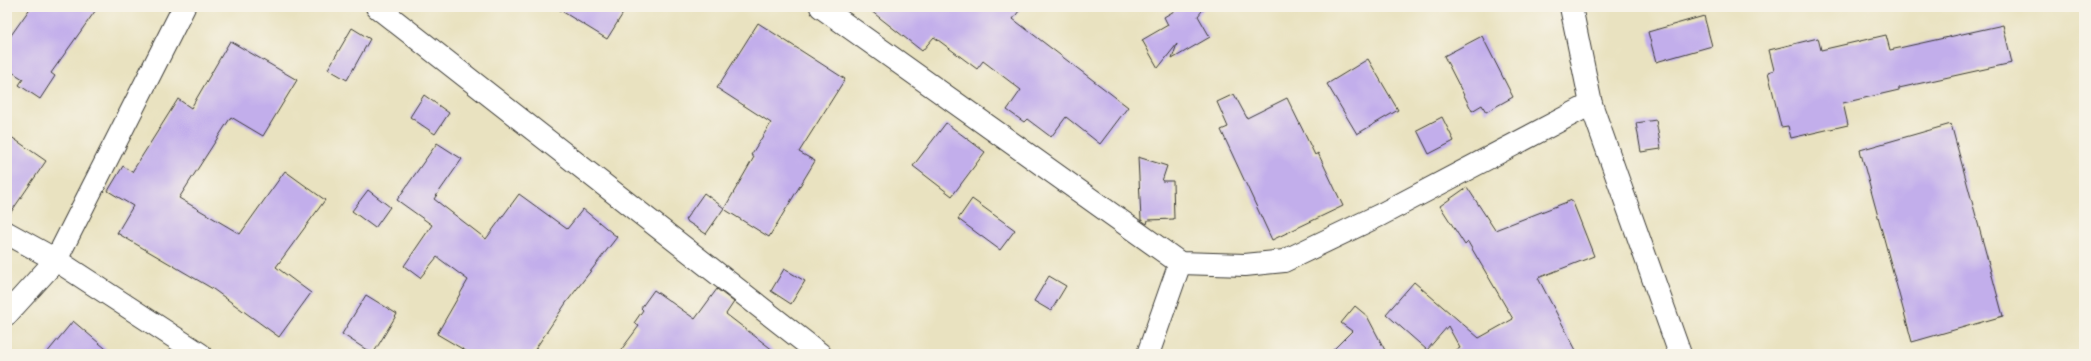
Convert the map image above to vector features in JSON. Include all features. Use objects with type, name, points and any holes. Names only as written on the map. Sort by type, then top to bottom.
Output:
[{"type":"street","points":[[7,314],[56,260],[184,7]]},
{"type":"street","points":[[377,7],[820,354]]},
{"type":"street","points":[[822,7],[1180,263],[1245,265],[1284,261],[1380,215],[1591,104]]},
{"type":"street","points":[[1571,7],[1591,104],[1680,354]]},
{"type":"street","points":[[7,233],[56,260],[200,354]]},
{"type":"street","points":[[1148,354],[1180,263]]},
{"type":"building","points":[[31,7],[98,7],[51,73],[55,76],[40,99],[19,85],[23,79],[7,69],[7,41]]},
{"type":"building","points":[[555,7],[627,7],[607,39]]},
{"type":"building","points":[[866,7],[1022,7],[1013,19],[1128,107],[1100,144],[1066,117],[1051,137],[1027,119],[1024,122],[1007,110],[1021,90],[983,61],[977,69],[934,37],[922,51]]},
{"type":"building","points":[[1181,7],[1205,7],[1198,16],[1210,37],[1172,59],[1177,44],[1158,68],[1142,40],[1168,25],[1164,17]]},
{"type":"building","points":[[1704,16],[1712,46],[1656,62],[1648,32]]},
{"type":"building","points":[[758,23],[845,79],[799,152],[815,161],[769,237],[724,209],[754,157],[751,155],[771,123],[717,88]]},
{"type":"building","points":[[2003,25],[2012,63],[1899,88],[1899,90],[1843,103],[1848,125],[1791,138],[1788,126],[1781,127],[1768,72],[1774,70],[1769,50],[1818,38],[1821,50],[1886,35],[1890,50]]},
{"type":"building","points":[[352,28],[370,39],[347,80],[328,69]]},
{"type":"building","points":[[1482,36],[1513,97],[1486,112],[1482,105],[1472,111],[1444,56]]},
{"type":"building","points":[[230,41],[297,80],[263,136],[231,117],[179,198],[240,234],[285,171],[325,200],[276,267],[311,293],[279,337],[213,289],[117,233],[133,206],[108,191],[123,166],[132,172],[178,99],[191,108]]},
{"type":"building","points":[[1368,59],[1398,110],[1357,134],[1327,84]]},
{"type":"building","points":[[1234,94],[1247,118],[1287,98],[1315,155],[1318,153],[1343,206],[1272,240],[1221,130],[1228,127],[1217,102]]},
{"type":"building","points":[[424,95],[449,113],[435,134],[410,117]]},
{"type":"building","points":[[1442,117],[1454,141],[1429,154],[1417,130]]},
{"type":"building","points":[[1656,120],[1661,149],[1641,152],[1636,123]]},
{"type":"building","points":[[946,123],[985,152],[952,196],[913,166]]},
{"type":"building","points":[[1951,124],[2003,316],[1912,342],[1860,150]]},
{"type":"building","points":[[7,134],[46,161],[7,218]]},
{"type":"building","points":[[437,143],[462,159],[434,199],[486,239],[519,194],[567,229],[583,209],[617,237],[566,303],[532,354],[471,354],[437,334],[468,280],[437,257],[420,278],[404,266],[432,225],[397,200]]},
{"type":"building","points":[[1138,157],[1167,166],[1162,181],[1173,181],[1174,219],[1148,220],[1147,224],[1141,220]]},
{"type":"building","points":[[1467,187],[1495,230],[1572,200],[1594,256],[1538,278],[1578,354],[1449,354],[1460,348],[1448,326],[1427,350],[1386,314],[1414,282],[1479,338],[1513,319],[1468,242],[1465,245],[1440,206]]},
{"type":"building","points":[[368,190],[390,207],[375,228],[352,211]]},
{"type":"building","points":[[704,193],[724,208],[706,234],[685,220]]},
{"type":"building","points":[[972,199],[1015,230],[1000,250],[958,219]]},
{"type":"building","points":[[784,269],[805,281],[791,304],[771,291]]},
{"type":"building","points":[[1049,276],[1066,286],[1051,311],[1034,301]]},
{"type":"building","points":[[717,289],[734,302],[726,314],[778,354],[618,354],[639,326],[634,323],[643,310],[641,308],[654,290],[695,319]]},
{"type":"building","points":[[366,295],[397,314],[373,354],[342,334]]},
{"type":"building","points":[[1355,306],[1367,316],[1387,354],[1329,354],[1352,331],[1341,323]]},
{"type":"building","points":[[73,321],[112,354],[46,354]]}]
